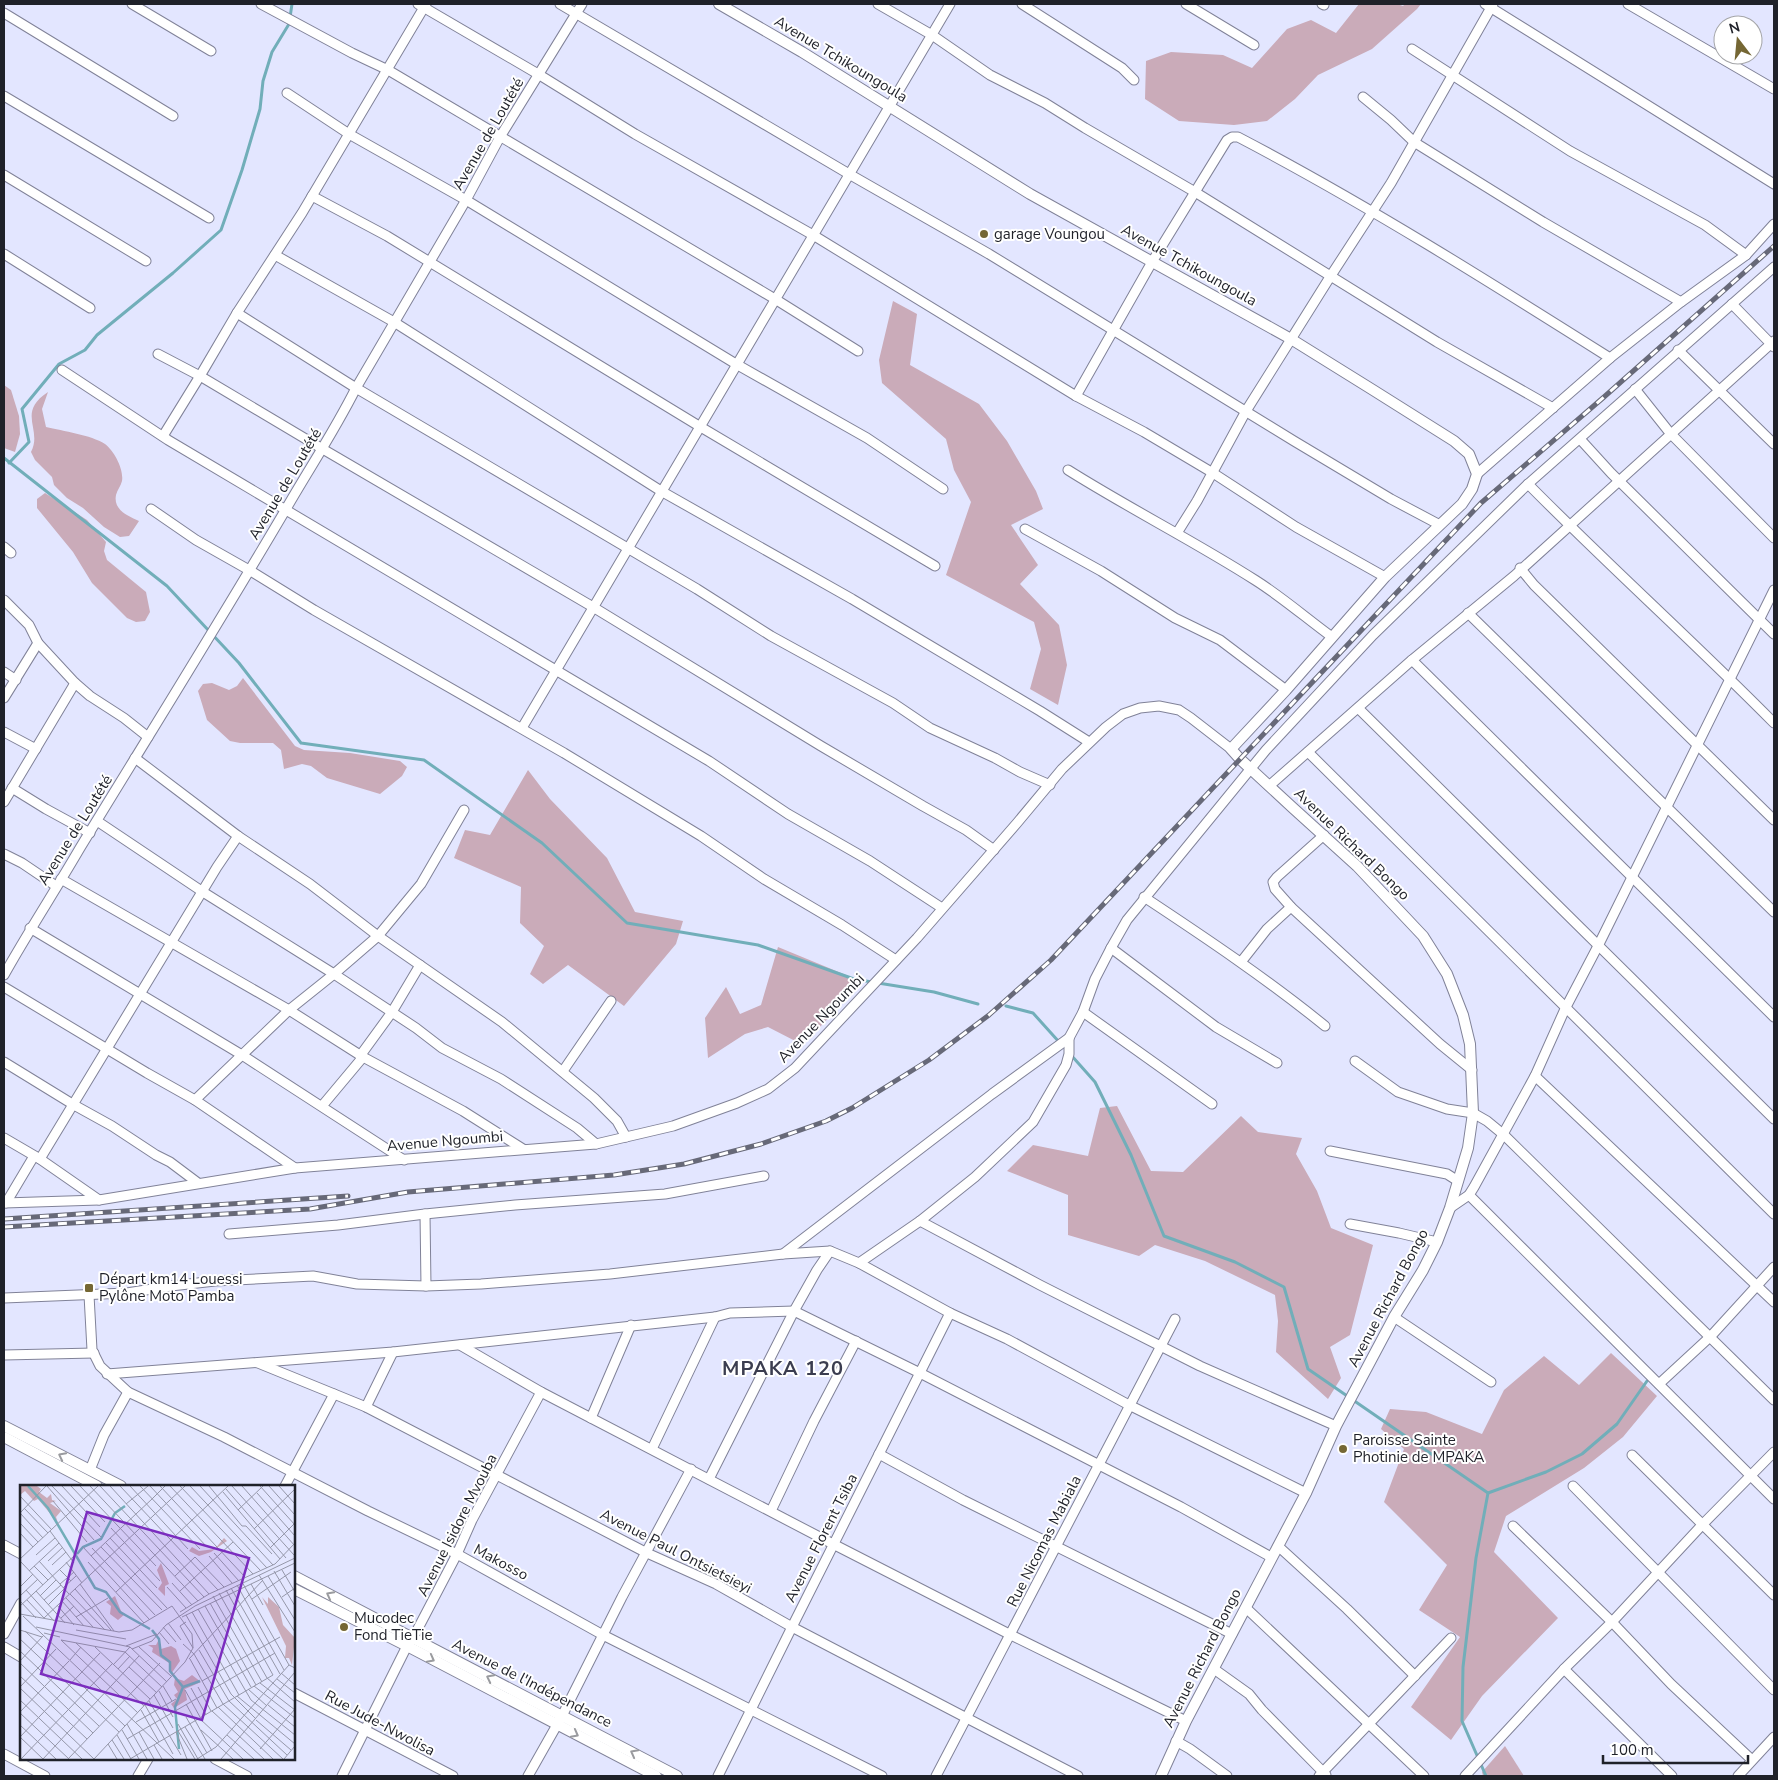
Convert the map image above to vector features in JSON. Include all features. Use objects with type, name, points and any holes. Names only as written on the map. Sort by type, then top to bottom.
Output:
[{"type":"street","points":[[132,4],[211,51]]},
{"type":"street","points":[[262,4],[352,53],[388,70],[775,299],[858,351]]},
{"type":"street","points":[[560,4],[989,254],[1391,499],[1440,525]]},
{"type":"street","name":"Avenue de Loutété","points":[[4,972],[341,417],[466,200],[500,137],[582,4]]},
{"type":"street","name":"Avenue Tchikoungoula","points":[[719,4],[890,105],[1030,194],[1291,339],[1454,441],[1469,454],[1477,474]]},
{"type":"street","points":[[878,4],[932,36],[990,75],[1045,103],[1195,192],[1438,342],[1553,408]]},
{"type":"street","points":[[522,728],[950,4]]},
{"type":"street","points":[[1022,4],[1122,68],[1134,80]]},
{"type":"street","points":[[1186,4],[1254,45]]},
{"type":"street","points":[[1628,4],[1774,89]]},
{"type":"street","points":[[163,436],[237,313],[312,196],[388,70],[423,5],[635,134],[813,235],[1076,396],[1144,432],[1213,473],[1296,527],[1385,577]]},
{"type":"street","points":[[1178,533],[1246,411],[1372,213],[1414,142],[1490,5],[1774,184]]},
{"type":"street","points":[[4,13],[173,116]]},
{"type":"street","points":[[1412,49],[1570,151],[1705,225],[1746,255]]},
{"type":"street","points":[[287,93],[349,134],[466,200],[736,364],[867,438],[943,489]]},
{"type":"street","points":[[4,96],[209,218]]},
{"type":"street","points":[[1363,97],[1414,142],[1543,222],[1681,302]]},
{"type":"street","points":[[1076,396],[1152,262],[1227,140],[1232,137],[1238,137],[1309,174],[1487,280],[1610,358]]},
{"type":"street","points":[[4,174],[146,261]]},
{"type":"street","points":[[312,196],[387,236],[699,426],[935,566]]},
{"type":"street","points":[[1231,749],[1286,690],[1385,577],[1462,504],[1472,490],[1477,474],[1610,358],[1681,302],[1746,255],[1774,224]]},
{"type":"street","points":[[4,254],[90,308]]},
{"type":"street","points":[[275,255],[394,322],[661,492],[852,599],[1089,742]]},
{"type":"street","points":[[859,1263],[920,1222],[975,1177],[1033,1122],[1066,1065],[1069,1054],[1069,1038],[1095,979],[1127,920],[1266,750],[1372,635],[1528,484],[1774,267]]},
{"type":"street","points":[[1269,786],[1620,481],[1670,434],[1773,344],[1732,304]]},
{"type":"street","points":[[237,313],[356,388],[628,548],[771,636],[892,703],[930,728],[1050,785]]},
{"type":"street","points":[[1678,350],[1774,444]]},
{"type":"street","points":[[158,354],[200,376],[593,607],[821,746],[966,830],[994,850]]},
{"type":"street","points":[[62,370],[163,436],[709,761],[788,814],[870,861],[942,908]]},
{"type":"street","points":[[1635,389],[1670,434],[1774,538]]},
{"type":"street","points":[[1580,439],[1774,634]]},
{"type":"street","points":[[1068,470],[1112,498],[1178,533],[1257,581],[1332,637]]},
{"type":"street","points":[[1528,484],[1730,678],[1774,723]]},
{"type":"street","points":[[151,510],[196,540],[314,610],[522,728],[701,836],[764,879],[896,960]]},
{"type":"street","points":[[1025,529],[1101,571],[1175,618],[1220,640],[1286,690]]},
{"type":"street","points":[[1520,568],[1534,585],[1774,820]]},
{"type":"street","points":[[1450,1208],[1469,1195],[1504,1135],[1535,1076],[1565,1009],[1667,808],[1774,590]]},
{"type":"street","points":[[4,600],[29,625],[38,643],[74,683],[148,737]]},
{"type":"street","points":[[1468,613],[1774,912]]},
{"type":"street","points":[[4,698],[38,643]]},
{"type":"street","points":[[1412,660],[1774,1017]]},
{"type":"street","points":[[4,672],[16,680]]},
{"type":"street","points":[[4,802],[74,683]]},
{"type":"street","name":"Avenue Ngoumbi","points":[[5,1203],[99,1200],[295,1168],[596,1144],[674,1126],[737,1103],[768,1089],[795,1068],[896,960],[994,850],[1062,769],[1089,742],[1123,714],[1140,708],[1159,706],[1179,710],[1231,749],[1240,759]]},
{"type":"street","points":[[1358,708],[1774,1119]]},
{"type":"street","points":[[4,732],[36,748]]},
{"type":"street","points":[[1308,752],[1565,1009],[1774,1214]]},
{"type":"street","points":[[135,758],[238,836],[310,884],[378,936],[502,1022],[594,1098],[618,1121],[626,1137]]},
{"type":"street","name":"Avenue Richard Bongo","points":[[1161,1776],[1186,1722],[1306,1493],[1336,1426],[1394,1317],[1423,1270],[1437,1242],[1450,1208],[1468,1148],[1473,1114],[1470,1044],[1463,1015],[1447,974],[1423,936],[1357,866],[1240,759]]},
{"type":"street","points":[[12,788],[90,833]]},
{"type":"street","points":[[195,1100],[289,1010],[378,936],[421,884],[464,810]]},
{"type":"street","points":[[97,821],[203,892],[392,1012],[442,1048],[500,1080],[577,1128],[596,1144]]},
{"type":"street","points":[[1324,835],[1277,876],[1273,882],[1275,889],[1291,907],[1440,1044],[1472,1070]]},
{"type":"street","points":[[5,1203],[74,1105],[106,1048],[203,892],[216,867],[238,836]]},
{"type":"street","points":[[4,854],[172,942],[289,1010],[361,1056],[463,1111],[523,1149]]},
{"type":"street","points":[[1144,897],[1282,991],[1325,1026]]},
{"type":"street","points":[[1241,962],[1267,929],[1291,907]]},
{"type":"street","points":[[30,928],[242,1055],[404,1160]]},
{"type":"street","points":[[1111,948],[1216,1026],[1277,1063]]},
{"type":"street","points":[[322,1106],[392,1012],[420,965]]},
{"type":"street","points":[[4,986],[195,1100],[295,1168]]},
{"type":"street","points":[[563,1071],[611,1000]]},
{"type":"street","points":[[1082,1012],[1212,1104]]},
{"type":"street","points":[[783,1254],[992,1094],[1069,1038]]},
{"type":"street","points":[[1355,1061],[1398,1092],[1447,1109],[1473,1114],[1487,1121],[1504,1135],[1711,1336],[1774,1400]]},
{"type":"street","points":[[4,1062],[170,1162],[198,1183]]},
{"type":"street","points":[[1535,1076],[1774,1302]]},
{"type":"street","points":[[4,1138],[99,1200]]},
{"type":"street","points":[[1330,1151],[1447,1174],[1458,1181]]},
{"type":"street","points":[[229,1234],[338,1225],[425,1214],[665,1194],[745,1181],[764,1176]]},
{"type":"street","points":[[1469,1195],[1774,1500]]},
{"type":"street","points":[[425,1214],[426,1286]]},
{"type":"street","points":[[920,1222],[1200,1366],[1336,1426]]},
{"type":"street","points":[[1350,1224],[1437,1242]]},
{"type":"street","points":[[709,1478],[794,1311],[830,1251]]},
{"type":"street","points":[[4,1298],[127,1294],[215,1281],[313,1276],[357,1284],[426,1286],[481,1284],[610,1274],[783,1254],[830,1251],[859,1263],[950,1313],[1007,1339],[1129,1405],[1306,1493]]},
{"type":"street","points":[[1660,1384],[1711,1336],[1774,1267]]},
{"type":"street","points":[[4,1355],[94,1353],[89,1295]]},
{"type":"street","points":[[107,1374],[393,1352],[715,1317],[730,1313],[794,1311],[920,1373],[1181,1507],[1271,1557]]},
{"type":"street","name":"Avenue Florent Tsiba","points":[[718,1776],[950,1313]]},
{"type":"street","points":[[652,1449],[715,1317]]},
{"type":"street","points":[[1394,1317],[1491,1382]]},
{"type":"street","name":"Rue Nicomas Mabiala","points":[[936,1776],[1175,1319]]},
{"type":"street","points":[[591,1418],[631,1325]]},
{"type":"street","points":[[771,1511],[814,1421],[856,1341]]},
{"type":"street","points":[[459,1345],[591,1418],[1011,1635],[1186,1722]]},
{"type":"street","points":[[366,1407],[393,1352]]},
{"type":"street","name":"Makosso","points":[[94,1353],[100,1366],[128,1392],[224,1437],[368,1511],[457,1554],[603,1635],[882,1776]]},
{"type":"street","name":"Avenue Paul Ontsietsieyi","points":[[255,1362],[366,1407],[647,1553],[716,1584],[792,1627],[1078,1776]]},
{"type":"street","points":[[85,1479],[104,1435],[128,1392]]},
{"type":"street","name":"Avenue Isidore Mvouba","points":[[342,1776],[457,1554],[472,1520],[541,1392]]},
{"type":"street","points":[[286,1485],[334,1394]]},
{"type":"street","points":[[4,1426],[85,1479]]},
{"type":"street","points":[[4,1436],[85,1479],[116,1485]]},
{"type":"street","points":[[1465,1776],[1564,1669],[1612,1622],[1702,1525],[1774,1452]]},
{"type":"street","points":[[879,1454],[963,1500],[1232,1634]]},
{"type":"street","points":[[1632,1455],[1774,1595]]},
{"type":"street","points":[[528,1776],[691,1469]]},
{"type":"street","points":[[1573,1486],[1774,1690]]},
{"type":"street","points":[[1513,1526],[1612,1622],[1671,1684],[1752,1760]]},
{"type":"street","points":[[4,1545],[20,1553]]},
{"type":"street","points":[[1278,1546],[1347,1609],[1414,1676]]},
{"type":"street","name":"Avenue de l'Indépendance","points":[[295,1577],[410,1642],[559,1720],[677,1776]]},
{"type":"street","name":"Avenue de l'Indépendance","points":[[295,1589],[410,1642]]},
{"type":"street","points":[[4,1634],[20,1605]]},
{"type":"street","points":[[1246,1608],[1424,1776]]},
{"type":"street","points":[[1214,1669],[1249,1694],[1323,1775],[1451,1638]]},
{"type":"street","points":[[4,1647],[20,1655]]},
{"type":"street","points":[[1564,1669],[1672,1776]]},
{"type":"street","name":"Rue Jude-Nwolisa","points":[[295,1694],[453,1776]]},
{"type":"street","name":"Avenue de l'Indépendance","points":[[559,1720],[656,1776]]},
{"type":"street","points":[[1742,1775],[1752,1760],[1774,1737]]},
{"type":"street","points":[[1176,1742],[1190,1749],[1227,1776]]},
{"type":"street","points":[[4,1754],[45,1776]]},
{"type":"street","points":[[138,1776],[147,1760]]},
{"type":"street","points":[[217,1760],[247,1776]]},
{"type":"shaded area","points":[[1359,4],[1397,4],[1403,6],[1405,4],[1421,4],[1372,49],[1318,75],[1295,99],[1267,121],[1234,125],[1179,121],[1145,99],[1146,61],[1171,52],[1223,55],[1252,68],[1287,29],[1311,20],[1336,33]]},
{"type":"shaded area","points":[[893,301],[917,314],[910,365],[979,404],[1007,441],[1036,491],[1043,509],[1011,525],[1038,565],[1020,584],[1059,625],[1067,665],[1058,705],[1030,689],[1041,649],[1034,622],[946,575],[971,502],[954,470],[946,439],[882,383],[879,360]]},
{"type":"shaded area","points":[[4,385],[11,390],[19,416],[20,434],[15,452],[4,448]]},
{"type":"shaded area","points":[[48,392],[42,409],[46,427],[92,438],[105,444],[115,456],[122,476],[116,495],[117,505],[122,512],[139,521],[129,536],[120,537],[67,498],[54,485],[52,477],[35,460],[31,452],[34,444],[32,414],[39,400]]},
{"type":"shaded area","points":[[45,493],[87,520],[106,542],[104,551],[107,560],[146,592],[150,612],[145,621],[136,622],[127,618],[92,583],[73,552],[37,508],[37,499]]},
{"type":"shaded area","points":[[243,678],[295,746],[304,750],[350,753],[400,761],[407,767],[402,776],[380,794],[327,778],[311,766],[302,764],[284,769],[281,750],[273,743],[240,743],[230,741],[207,720],[198,691],[203,684],[212,683],[229,690],[237,686]]},
{"type":"shaded area","points":[[528,770],[550,799],[607,858],[635,912],[683,921],[676,944],[624,1006],[568,965],[543,984],[530,974],[544,946],[520,923],[521,887],[454,858],[465,830],[490,835]]},
{"type":"shaded area","points":[[778,947],[858,980],[853,992],[803,1045],[768,1027],[745,1034],[708,1058],[705,1018],[726,987],[740,1014],[761,1005]]},
{"type":"shaded area","points":[[1117,1106],[1151,1171],[1183,1172],[1241,1116],[1258,1132],[1302,1138],[1296,1154],[1317,1191],[1331,1228],[1373,1245],[1350,1335],[1330,1347],[1341,1378],[1328,1399],[1276,1352],[1278,1321],[1275,1295],[1205,1261],[1155,1245],[1139,1256],[1068,1235],[1068,1195],[1007,1171],[1033,1145],[1088,1156],[1100,1108]]},
{"type":"shaded area","points":[[1611,1353],[1657,1396],[1623,1437],[1584,1468],[1506,1516],[1494,1552],[1558,1618],[1482,1696],[1451,1740],[1411,1707],[1460,1637],[1419,1610],[1447,1565],[1384,1502],[1404,1449],[1381,1429],[1390,1409],[1426,1412],[1482,1434],[1504,1390],[1544,1356],[1579,1385]]},
{"type":"shaded area","points":[[1505,1746],[1524,1776],[1483,1776],[1482,1772]]},
{"type":"waterway","points":[[9,463],[29,442],[22,409],[59,364],[85,350],[97,335],[173,273],[221,230],[242,170],[260,109],[263,81],[272,52],[289,24],[292,4]]},
{"type":"waterway","points":[[4,458],[167,586],[239,663],[301,743],[424,760],[542,843],[627,923],[758,945],[854,979],[872,982]]},
{"type":"waterway","points":[[878,983],[934,992],[978,1004]]},
{"type":"waterway","points":[[1006,1006],[1033,1013],[1060,1043]]},
{"type":"waterway","points":[[1071,1055],[1095,1082],[1131,1155],[1164,1236],[1235,1262],[1284,1287],[1308,1369],[1488,1493],[1476,1558],[1463,1667],[1462,1721],[1486,1776]]},
{"type":"waterway","points":[[1488,1493],[1546,1472],[1582,1454],[1617,1424],[1647,1381]]},
{"type":"railway","points":[[4,1227],[310,1209],[408,1192],[614,1175],[684,1164],[761,1144],[826,1121],[852,1108],[929,1060],[989,1015],[1051,960],[1481,503],[1774,246]]},
{"type":"railway","points":[[4,1219],[348,1196]]},
{"type":"place","name":"garage Voungou","points":[[984,234]]},
{"type":"place","name":"Départ km14 Louessi Pylône Moto Pamba","points":[[89,1288]]},
{"type":"place","name":"Paroisse Sainte Photinie de MPAKA","points":[[1343,1449]]},
{"type":"place","name":"Mucodec Fond TieTie","points":[[344,1627]]},
{"type":"district","name":"MPAKA 120","points":[[783,1368]]}]
